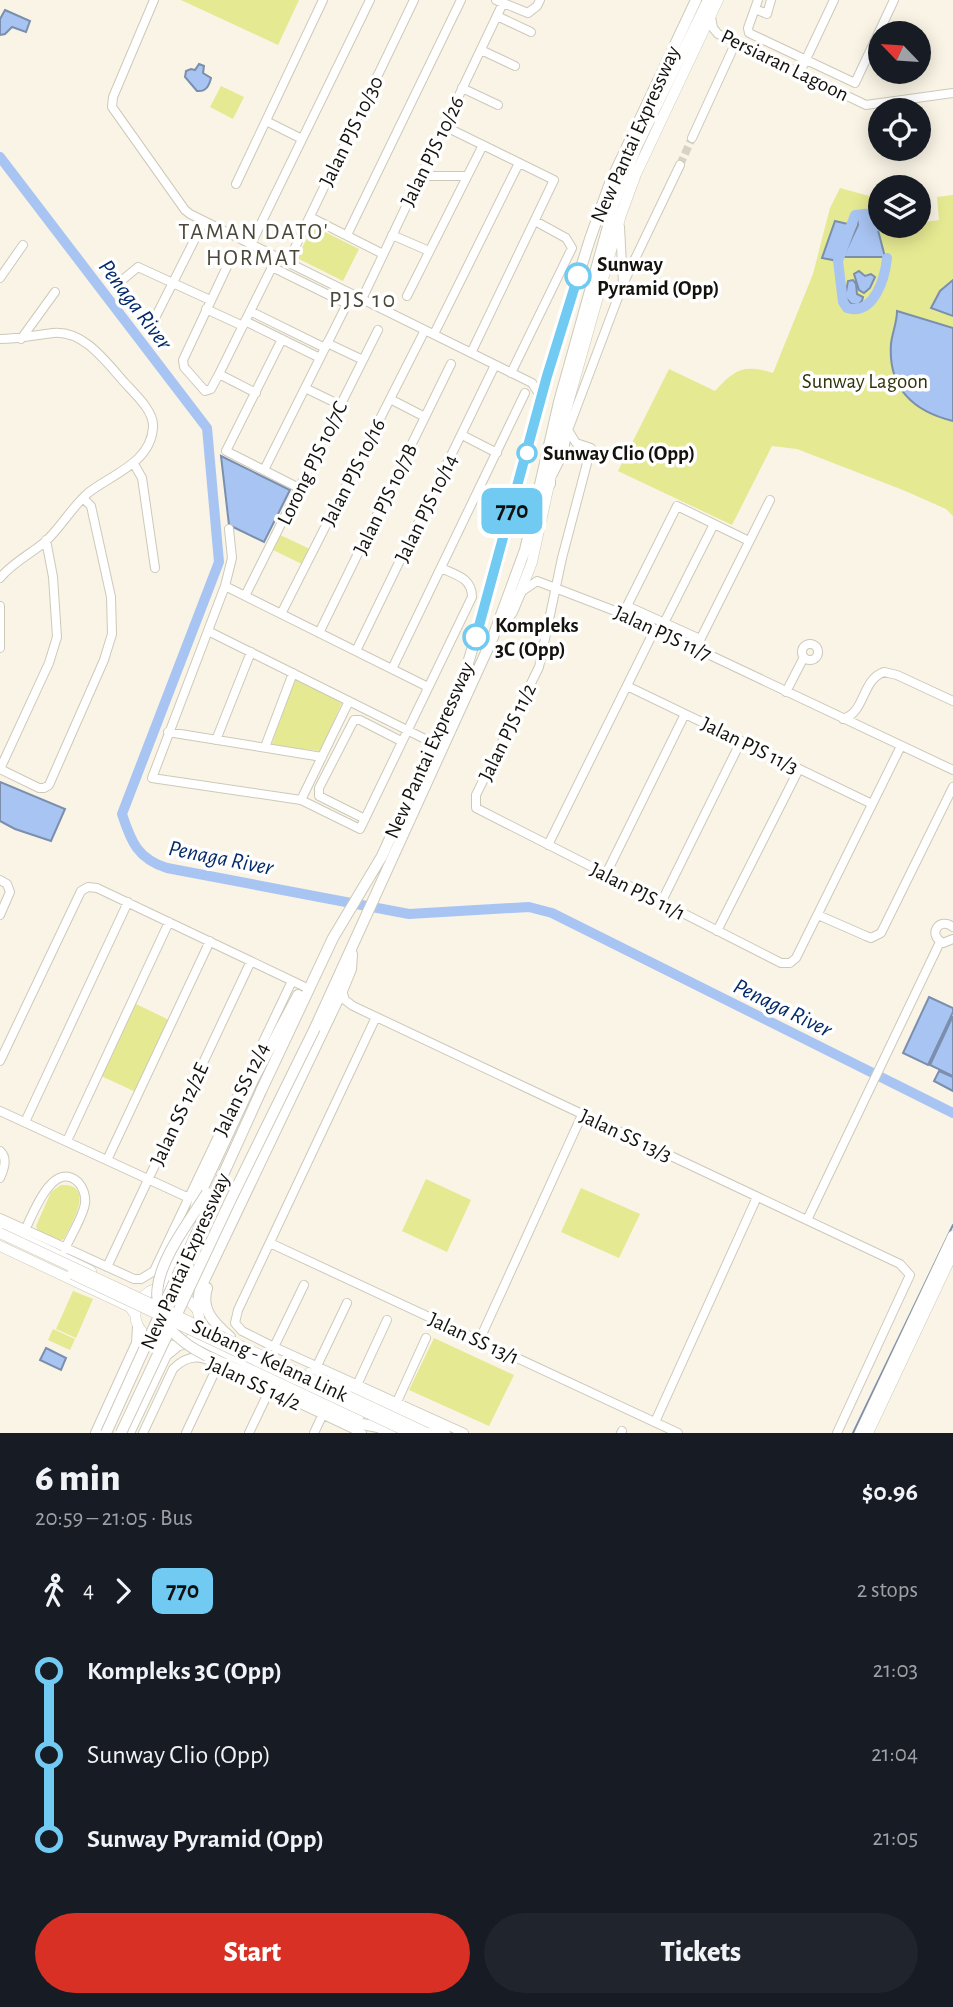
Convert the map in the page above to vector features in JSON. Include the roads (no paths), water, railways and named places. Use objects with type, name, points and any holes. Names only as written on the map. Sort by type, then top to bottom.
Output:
[{"type":"highway","name":"New Pantai Expressway","points":[[106,1433],[333,938],[374,871],[465,673],[497,567],[564,316],[607,191],[696,0]]},
{"type":"highway","name":"New Pantai Expressway","points":[[121,1433],[315,1028],[493,637],[517,573],[607,227],[628,168],[708,0]]},
{"type":"highway","points":[[583,320],[602,280]]},
{"type":"highway","points":[[548,446],[552,479]]},
{"type":"highway","points":[[497,567],[510,559],[515,564],[517,573]]},
{"type":"highway","points":[[493,637],[512,612],[520,593]]},
{"type":"highway","points":[[333,938],[298,984],[236,1136],[207,1193],[161,1267],[157,1290],[160,1312],[166,1325],[181,1342],[267,1385],[362,1424],[378,1427]]},
{"type":"highway","points":[[199,1314],[197,1298],[342,991],[351,969],[353,945]]},
{"type":"highway","points":[[158,1288],[174,1266],[191,1231],[197,1201],[253,1080],[277,1038]]},
{"type":"highway","points":[[215,1258],[205,1292],[205,1306],[215,1324],[230,1337]]},
{"type":"highway","points":[[174,1266],[178,1278],[188,1283],[197,1281],[208,1272]]},
{"type":"highway","points":[[96,1433],[135,1349],[138,1327]]},
{"type":"highway","points":[[129,1433],[169,1350],[176,1347]]},
{"type":"highway","points":[[135,1349],[145,1349],[163,1361]]},
{"type":"main road","points":[[520,593],[532,562],[563,421],[621,215],[636,174],[718,0]]},
{"type":"main road","points":[[0,1226],[62,1254],[134,1292],[146,1293],[158,1288],[185,1297],[209,1328],[315,1370],[445,1433]]},
{"type":"main road","name":"Subang - Kelana Link","points":[[0,1233],[427,1433]]},
{"type":"main road","points":[[860,1433],[953,1236]]},
{"type":"main road","name":"Subang - Kelana Link","points":[[0,1240],[410,1433]]},
{"type":"main road","points":[[0,1246],[130,1307],[138,1327],[151,1339],[176,1347],[191,1340],[204,1342],[391,1433]]},
{"type":"main road","points":[[868,1433],[953,1253]]},
{"type":"main road","points":[[134,1313],[146,1293]]},
{"type":"main road","points":[[191,1340],[199,1314]]},
{"type":"street","points":[[154,0],[113,97],[112,107],[187,212],[532,383],[541,397]]},
{"type":"street","points":[[236,184],[323,0]]},
{"type":"street","points":[[251,244],[369,0]]},
{"type":"street","name":"Jalan PJS 10/30","points":[[288,262],[414,0]]},
{"type":"street","points":[[347,235],[461,0]]},
{"type":"street","points":[[499,2],[522,12],[533,11],[540,0]]},
{"type":"street","points":[[771,0],[767,14],[757,5],[748,33],[855,83]]},
{"type":"street","points":[[799,74],[834,0]]},
{"type":"street","points":[[866,105],[856,96],[855,83],[894,0]]},
{"type":"street","name":"Jalan PJS 10/26","points":[[362,299],[497,16],[499,2]]},
{"type":"street","points":[[497,16],[531,32]]},
{"type":"street","name":"Persiaran Lagoon","points":[[711,17],[715,32],[866,105],[953,93]]},
{"type":"street","points":[[692,138],[736,43]]},
{"type":"street","points":[[481,50],[515,66]]},
{"type":"street","points":[[463,88],[498,105]]},
{"type":"street","points":[[266,121],[302,139]]},
{"type":"street","points":[[444,126],[554,180],[471,353]]},
{"type":"street","points":[[407,296],[483,145]]},
{"type":"street","points":[[434,334],[519,163]]},
{"type":"street","points":[[552,479],[623,284],[680,164]]},
{"type":"street","points":[[420,176],[467,176]]},
{"type":"street","points":[[621,215],[623,284]]},
{"type":"street","points":[[310,217],[383,254]]},
{"type":"street","points":[[151,326],[204,221]]},
{"type":"street","points":[[511,373],[572,248],[566,238],[535,221]]},
{"type":"street","points":[[392,235],[429,251]]},
{"type":"street","points":[[0,278],[23,245]]},
{"type":"street","points":[[231,258],[183,360],[184,367],[205,391],[211,389],[277,257]]},
{"type":"street","points":[[621,257],[629,271]]},
{"type":"street","points":[[121,281],[138,267],[173,283],[244,323],[320,358]]},
{"type":"street","points":[[272,267],[347,304]]},
{"type":"street","points":[[21,339],[55,292]]},
{"type":"street","points":[[264,470],[352,294]]},
{"type":"street","points":[[250,311],[363,360]]},
{"type":"street","name":"Lorong PJS 10/7C","points":[[245,596],[378,330]]},
{"type":"street","name":"Jalan PJS 10/16","points":[[281,614],[425,330]]},
{"type":"street","points":[[0,340],[55,333],[77,337],[92,348],[128,386],[147,409],[152,420],[151,435],[134,464],[83,498],[46,540],[12,565],[0,578]]},
{"type":"street","points":[[282,339],[226,451],[299,488]]},
{"type":"street","name":"Jalan PJS 10/7B","points":[[319,633],[451,364]]},
{"type":"street","name":"Jalan PJS 10/14","points":[[356,651],[495,365]]},
{"type":"street","points":[[219,374],[256,393]]},
{"type":"street","points":[[532,383],[547,376]]},
{"type":"street","points":[[305,388],[340,405]]},
{"type":"street","points":[[392,669],[526,393]]},
{"type":"street","points":[[390,399],[425,417]]},
{"type":"street","points":[[563,454],[576,443],[568,430]]},
{"type":"street","points":[[462,435],[497,453]]},
{"type":"street","name":"Jalan PJS 11/2","points":[[479,810],[475,804],[476,795],[539,667],[555,588],[590,448],[576,443]]},
{"type":"street","points":[[134,464],[142,478],[155,568]]},
{"type":"street","points":[[46,540],[57,637],[49,663],[0,769],[39,788],[49,785],[104,660],[112,634],[111,597],[91,506],[83,498]]},
{"type":"street","points":[[698,644],[770,500]]},
{"type":"street","points":[[625,610],[677,506],[749,541]]},
{"type":"street","points":[[664,623],[714,524]]},
{"type":"street","points":[[229,529],[232,558],[225,586],[152,778],[301,800],[360,829],[472,597],[470,584],[465,579],[441,568]]},
{"type":"street","points":[[520,593],[537,581],[532,562]]},
{"type":"street","name":"Jalan PJS 11/7","points":[[537,581],[664,623],[786,692],[953,770]]},
{"type":"street","points":[[225,586],[428,687]]},
{"type":"street","points":[[0,606],[0,649]]},
{"type":"street","name":"Jalan PJS 11/7","points":[[625,610],[655,629],[698,644]]},
{"type":"street","points":[[548,845],[655,629]]},
{"type":"street","points":[[208,631],[433,743]]},
{"type":"street","points":[[216,740],[251,652]]},
{"type":"street","points":[[786,692],[804,657]]},
{"type":"street","points":[[843,719],[855,713],[871,679],[884,672],[897,675],[953,701]]},
{"type":"street","points":[[265,747],[293,673]]},
{"type":"street","name":"Jalan PJS 11/3","points":[[628,685],[872,804]]},
{"type":"street","points":[[301,800],[349,701]]},
{"type":"street","points":[[855,713],[859,726]]},
{"type":"street","points":[[606,874],[685,714]]},
{"type":"street","points":[[365,820],[318,796],[319,788],[354,720],[360,720],[401,740]]},
{"type":"street","points":[[168,732],[322,757]]},
{"type":"street","points":[[661,902],[741,741]]},
{"type":"street","points":[[901,746],[818,915],[866,936],[881,933],[953,787]]},
{"type":"street","points":[[717,931],[799,769]]},
{"type":"street","name":"Jalan PJS 11/1","points":[[479,810],[781,963],[790,963],[796,958],[818,915]]},
{"type":"street","points":[[0,880],[7,884],[10,892],[0,915]]},
{"type":"street","points":[[0,1062],[81,891],[88,887],[97,888],[128,902],[298,984]]},
{"type":"street","points":[[25,1122],[128,902]]},
{"type":"street","points":[[67,1142],[169,922]]},
{"type":"street","points":[[953,925],[942,923],[937,927],[936,937],[940,942],[946,943],[953,939]]},
{"type":"street","points":[[107,1160],[210,941]]},
{"type":"street","points":[[807,1220],[940,942]]},
{"type":"street","name":"Jalan SS 12/2E","points":[[107,1267],[251,961]]},
{"type":"street","name":"Jalan SS 12/4","points":[[0,1218],[134,1279],[141,1279],[154,1272],[298,984]]},
{"type":"street","name":"Jalan SS 13/3","points":[[342,991],[345,1000],[353,1006],[900,1264],[910,1275],[837,1433]]},
{"type":"street","points":[[333,1010],[342,1006],[353,1006]]},
{"type":"street","points":[[376,1017],[238,1310],[235,1323],[242,1331],[315,1370],[357,1385],[464,1433]]},
{"type":"street","points":[[0,1111],[189,1198]]},
{"type":"street","points":[[479,1341],[582,1115]]},
{"type":"street","points":[[0,1151],[5,1167],[0,1178]]},
{"type":"street","points":[[25,1230],[46,1188],[65,1177],[77,1181],[84,1190],[85,1204],[65,1249]]},
{"type":"street","points":[[654,1422],[757,1197]]},
{"type":"street","name":"Jalan SS 13/1","points":[[270,1243],[678,1433]]},
{"type":"street","points":[[274,1347],[304,1285]]},
{"type":"street","points":[[315,1370],[347,1303]]},
{"type":"street","points":[[357,1385],[387,1320]]},
{"type":"street","points":[[396,1404],[426,1338]]},
{"type":"street","name":"Jalan SS 14/2","points":[[144,1433],[173,1369],[190,1357],[202,1358],[267,1385],[362,1433]]},
{"type":"street","points":[[186,1433],[218,1365]]},
{"type":"street","points":[[249,1433],[267,1385]]},
{"type":"street","points":[[140,1410],[152,1415]]},
{"type":"street","points":[[314,1433],[323,1414]]},
{"type":"water","points":[[5,10],[30,21],[26,32],[12,27],[0,35],[0,19]]},
{"type":"water","points":[[199,64],[204,66],[203,73],[211,78],[203,91],[197,91],[185,77],[186,71],[195,70]]},
{"type":"water","points":[[868,216],[868,238],[880,238],[885,257],[843,257],[858,225],[857,217]]},
{"type":"water","points":[[835,221],[852,225],[838,261],[822,258]]},
{"type":"water","points":[[859,271],[865,276],[871,274],[875,277],[870,288],[864,293],[859,290],[854,274]]},
{"type":"water","points":[[853,280],[857,294],[863,297],[858,305],[851,304],[845,297],[848,281]]},
{"type":"water","points":[[953,280],[953,316],[931,308],[940,291]]},
{"type":"water","points":[[897,311],[953,328],[953,421],[938,417],[915,404],[898,385],[891,360]]},
{"type":"water","points":[[221,456],[290,490],[264,542],[229,525]]},
{"type":"water","points":[[0,782],[65,809],[51,841],[0,821]]},
{"type":"water","points":[[929,997],[953,1008],[953,1012],[928,1065],[903,1053]]},
{"type":"water","points":[[953,1016],[953,1076],[930,1065]]},
{"type":"water","points":[[939,1071],[953,1077],[953,1091],[934,1081]]},
{"type":"water","points":[[46,1348],[66,1358],[61,1370],[40,1360]]},
{"type":"waterway","name":"Penaga River","points":[[0,157],[207,428],[219,562],[122,814],[129,833],[142,854],[167,868],[409,914],[529,907],[552,913],[953,1113]]},
{"type":"waterway","points":[[868,214],[855,215],[838,261],[843,302],[847,308],[856,309],[871,301],[881,285],[887,258]]},
{"type":"waterway","points":[[853,1433],[953,1225]]},
{"type":"tunnel","points":[[680,165],[692,138]]},
{"type":"place","name":"Sunway Pyramid (Opp)","points":[[578,276]]},
{"type":"place","name":"Sunway Clio (Opp)","points":[[527,453]]},
{"type":"place","name":"Kompleks 3C (Opp)","points":[[476,637]]},
{"type":"district","name":"TAMAN DATO' HORMAT","points":[[254,244]]},
{"type":"district","name":"PJS 10","points":[[363,299]]},
{"type":"park label","name":"Sunway Lagoon","points":[[865,381]]}]
